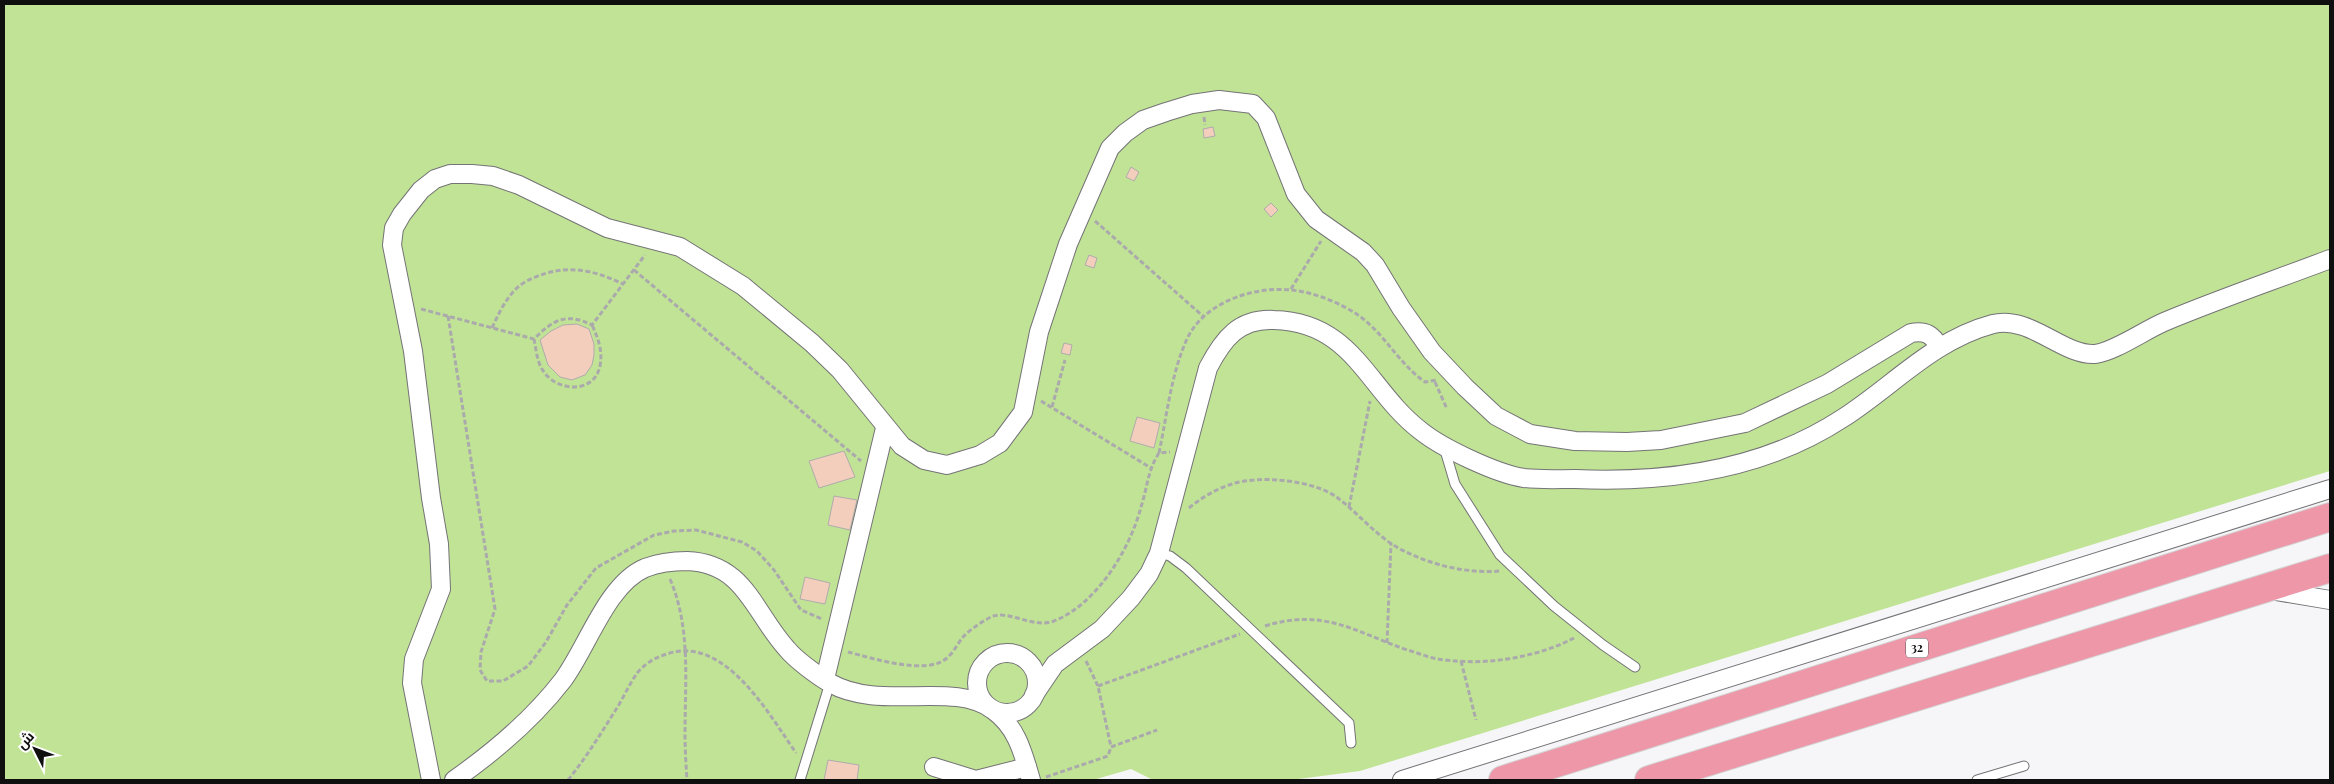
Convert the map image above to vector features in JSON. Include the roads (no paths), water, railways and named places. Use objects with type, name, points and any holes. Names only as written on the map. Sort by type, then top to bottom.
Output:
[{"type":"main road","name":"32","points":[[1503,780],[2330,516]]},
{"type":"main road","points":[[1660,778],[2330,568]]},
{"type":"street","points":[[431,780],[412,682],[414,659],[441,590],[439,544],[431,498],[413,351],[392,245],[394,228],[410,201],[435,179],[450,174],[493,176],[519,185],[607,228],[680,248],[743,286],[812,343],[840,370],[885,428],[902,446],[924,460],[947,465],[980,455],[1000,443],[1023,412],[1040,332],[1068,244],[1110,148],[1125,133],[1143,120],[1192,104],[1219,100],[1253,104],[1260,111],[1266,118],[1296,194],[1316,218],[1363,252],[1375,265],[1401,308],[1432,352],[1465,387],[1496,416],[1530,434],[1575,441],[1627,442],[1661,440],[1745,423],[1779,409],[1827,384],[1911,333],[1920,332],[1928,334],[1940,347]]},
{"type":"street","points":[[1019,738],[1021,722],[1049,670],[1102,629],[1131,598],[1149,574],[1159,553],[1208,368],[1217,350],[1232,333],[1250,321],[1292,320],[1319,330],[1339,342],[1361,362],[1418,430],[1444,447],[1522,478],[1654,479],[1717,469],[1774,454],[1842,419],[1951,339],[1996,323],[2015,323],[2065,346],[2095,354],[2161,323],[2330,259]]},
{"type":"street","points":[[828,681],[833,647],[885,428]]},
{"type":"street","points":[[1402,780],[2330,489]]},
{"type":"street","points":[[454,780],[487,757],[528,719],[563,680],[605,607],[624,582],[644,568],[670,561],[700,562],[725,571],[743,587],[787,650],[828,681],[856,693],[886,698],[966,698],[992,709],[1012,712],[1032,699],[1036,676],[1026,660],[1017,655]]},
{"type":"street","points":[[2264,589],[2330,600]]},
{"type":"street","points":[[953,697],[978,675],[990,659],[998,654],[1035,658],[1066,655]]},
{"type":"street","points":[[934,768],[976,780],[1035,775],[1019,738],[985,703],[979,694],[977,685],[978,675]]},
{"type":"lane","points":[[1444,447],[1455,484],[1500,554],[1554,606],[1586,632],[1635,667]]},
{"type":"lane","points":[[1159,553],[1170,556],[1186,568],[1349,723],[1351,744]]},
{"type":"lane","points":[[800,780],[828,681]]},
{"type":"lane","points":[[1977,780],[2024,766]]}]
